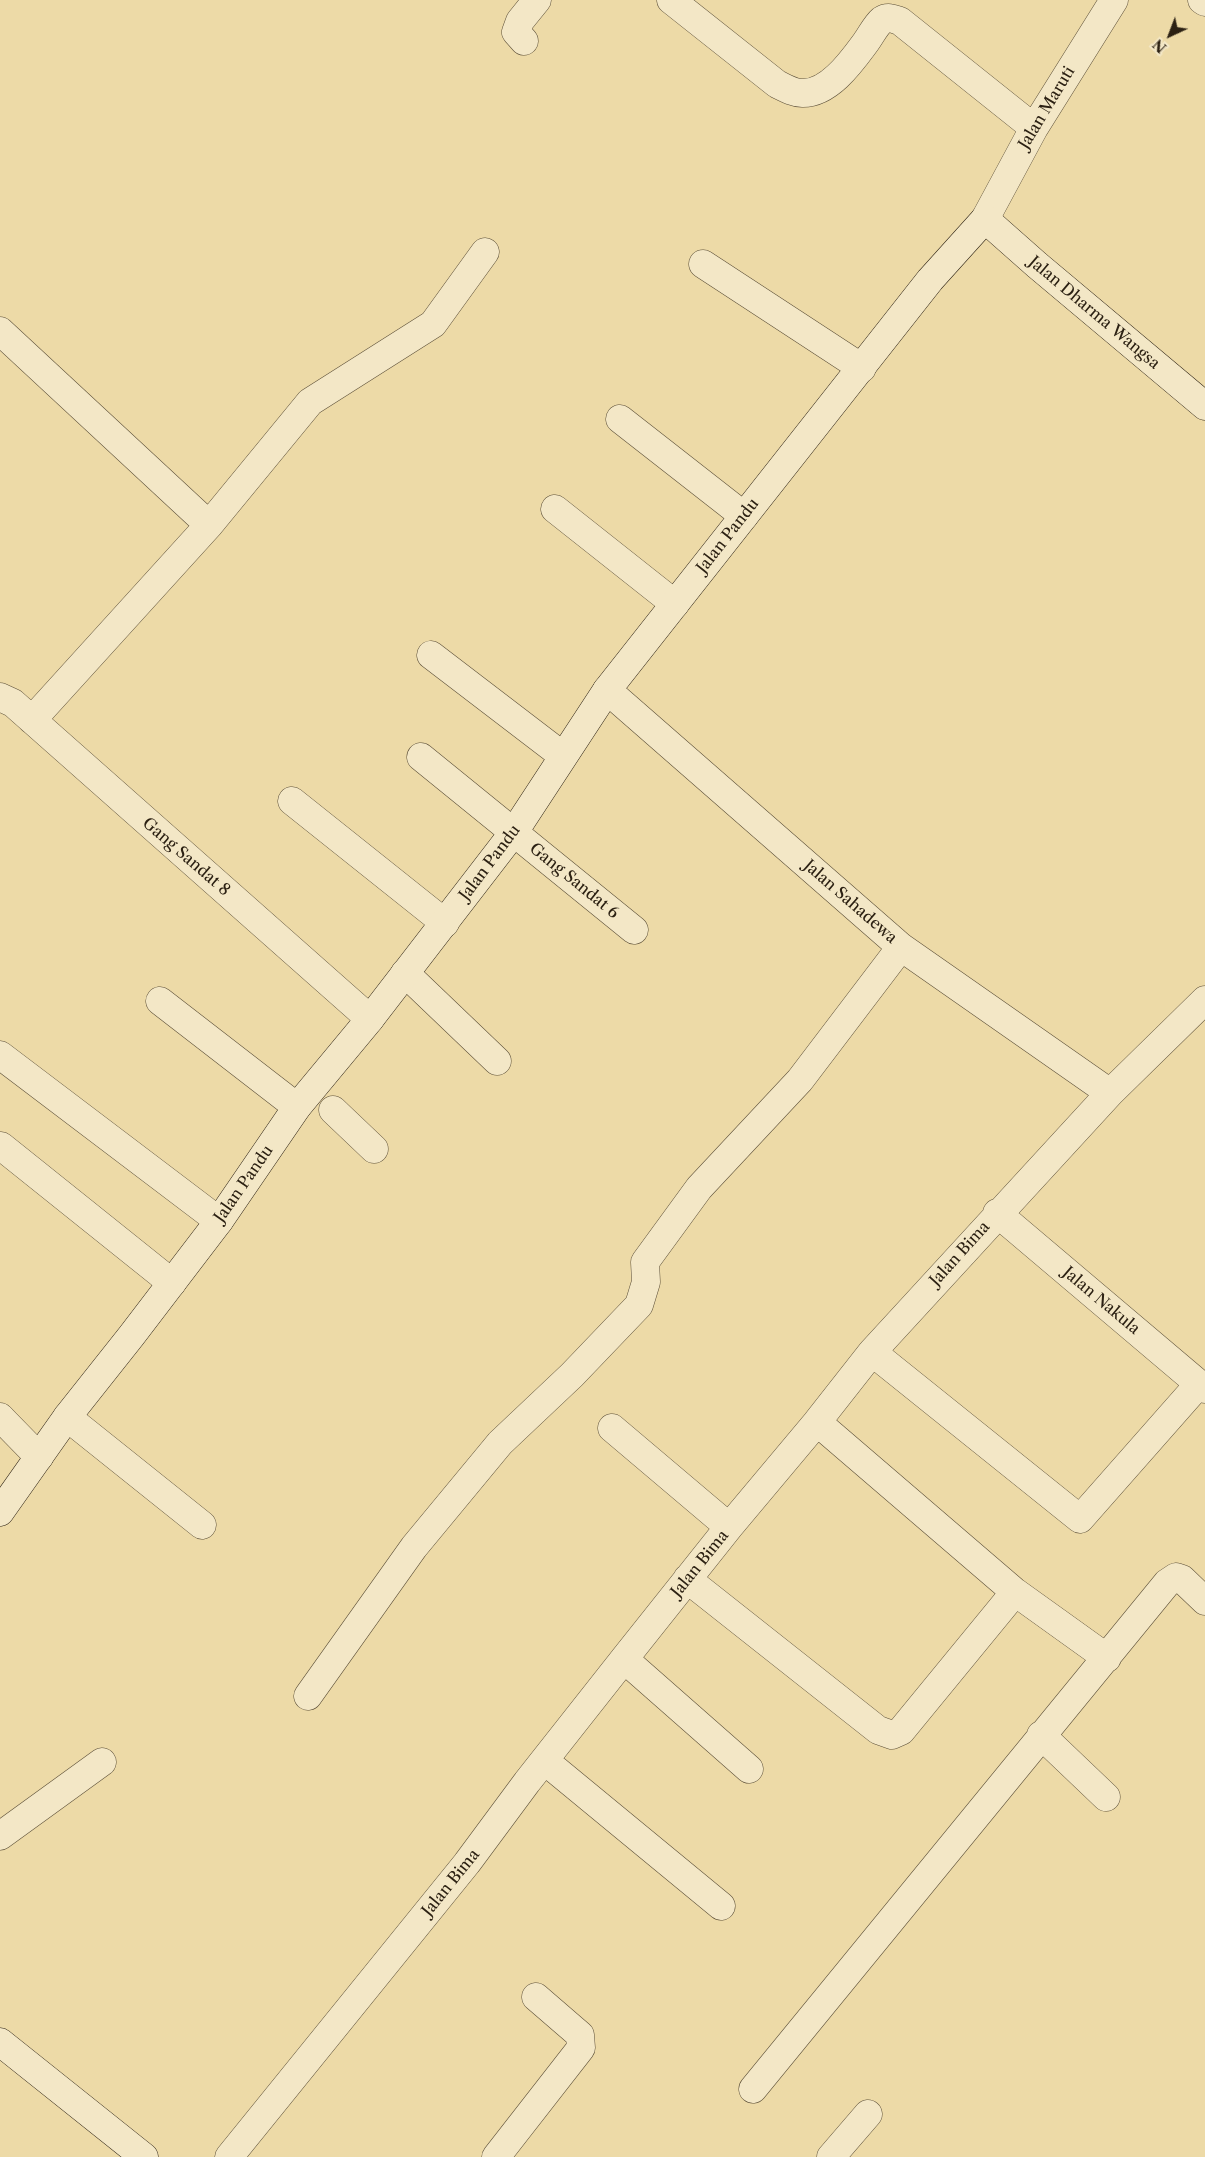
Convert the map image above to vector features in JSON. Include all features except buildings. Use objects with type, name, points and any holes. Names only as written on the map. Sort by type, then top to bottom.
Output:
[{"type":"street","points":[[524,41],[516,32],[520,21],[537,0]]},
{"type":"street","points":[[671,0],[777,84],[791,91],[802,93],[814,92],[832,81],[863,46],[883,19],[891,18],[900,21],[1034,128]]},
{"type":"street","name":"Jalan Maruti","points":[[985,219],[1034,128],[1112,1]]},
{"type":"street","name":"Jalan Pandu","points":[[0,1512],[67,1417],[219,1221],[298,1107],[370,1019],[514,832],[607,690],[930,280],[985,219]]},
{"type":"street","name":"Jalan Dharma Wangsa","points":[[985,219],[1036,265],[1205,406]]},
{"type":"street","points":[[11,709],[210,525],[310,402],[433,324],[485,252]]},
{"type":"street","points":[[703,264],[862,368]]},
{"type":"street","points":[[0,331],[210,525]]},
{"type":"street","points":[[620,419],[744,516]]},
{"type":"street","points":[[555,509],[675,604]]},
{"type":"street","points":[[431,654],[563,756]]},
{"type":"street","name":"Jalan Sahadewa","points":[[607,690],[901,948],[1110,1092]]},
{"type":"street","name":"Gang Sandat 8","points":[[11,709],[370,1019]]},
{"type":"street","name":"Gang Sandat 6","points":[[421,758],[634,930]]},
{"type":"street","points":[[292,802],[445,923]]},
{"type":"street","points":[[308,1696],[414,1547],[500,1443],[572,1375],[639,1305],[646,1282],[645,1262],[699,1188],[800,1080],[901,948]]},
{"type":"street","points":[[405,973],[497,1062]]},
{"type":"street","points":[[160,1000],[298,1107]]},
{"type":"street","name":"Jalan Bima","points":[[229,2157],[467,1864],[527,1782],[624,1659],[872,1352],[997,1213],[1110,1092],[1205,1000]]},
{"type":"street","points":[[0,1055],[219,1221]]},
{"type":"street","points":[[333,1110],[374,1149]]},
{"type":"street","points":[[1,1146],[172,1283]]},
{"type":"street","name":"Jalan Nakula","points":[[997,1213],[1202,1387]]},
{"type":"street","points":[[872,1352],[1080,1519],[1202,1387]]},
{"type":"street","points":[[0,1416],[39,1457]]},
{"type":"street","points":[[67,1417],[202,1525]]},
{"type":"street","points":[[817,1422],[1015,1592],[1107,1658]]},
{"type":"street","points":[[612,1428],[729,1527]]},
{"type":"street","points":[[753,2089],[1167,1583],[1176,1577],[1182,1578],[1205,1601]]},
{"type":"street","points":[[688,1579],[878,1730],[892,1735],[901,1731],[1015,1592]]},
{"type":"street","points":[[624,1659],[749,1769]]},
{"type":"street","points":[[1041,1735],[1106,1797]]},
{"type":"street","points":[[545,1761],[721,1906]]},
{"type":"street","points":[[0,1836],[102,1762]]},
{"type":"street","points":[[496,2157],[581,2048],[580,2035],[536,1997]]},
{"type":"street","points":[[0,2042],[144,2157]]},
{"type":"street","points":[[831,2157],[868,2114]]}]
